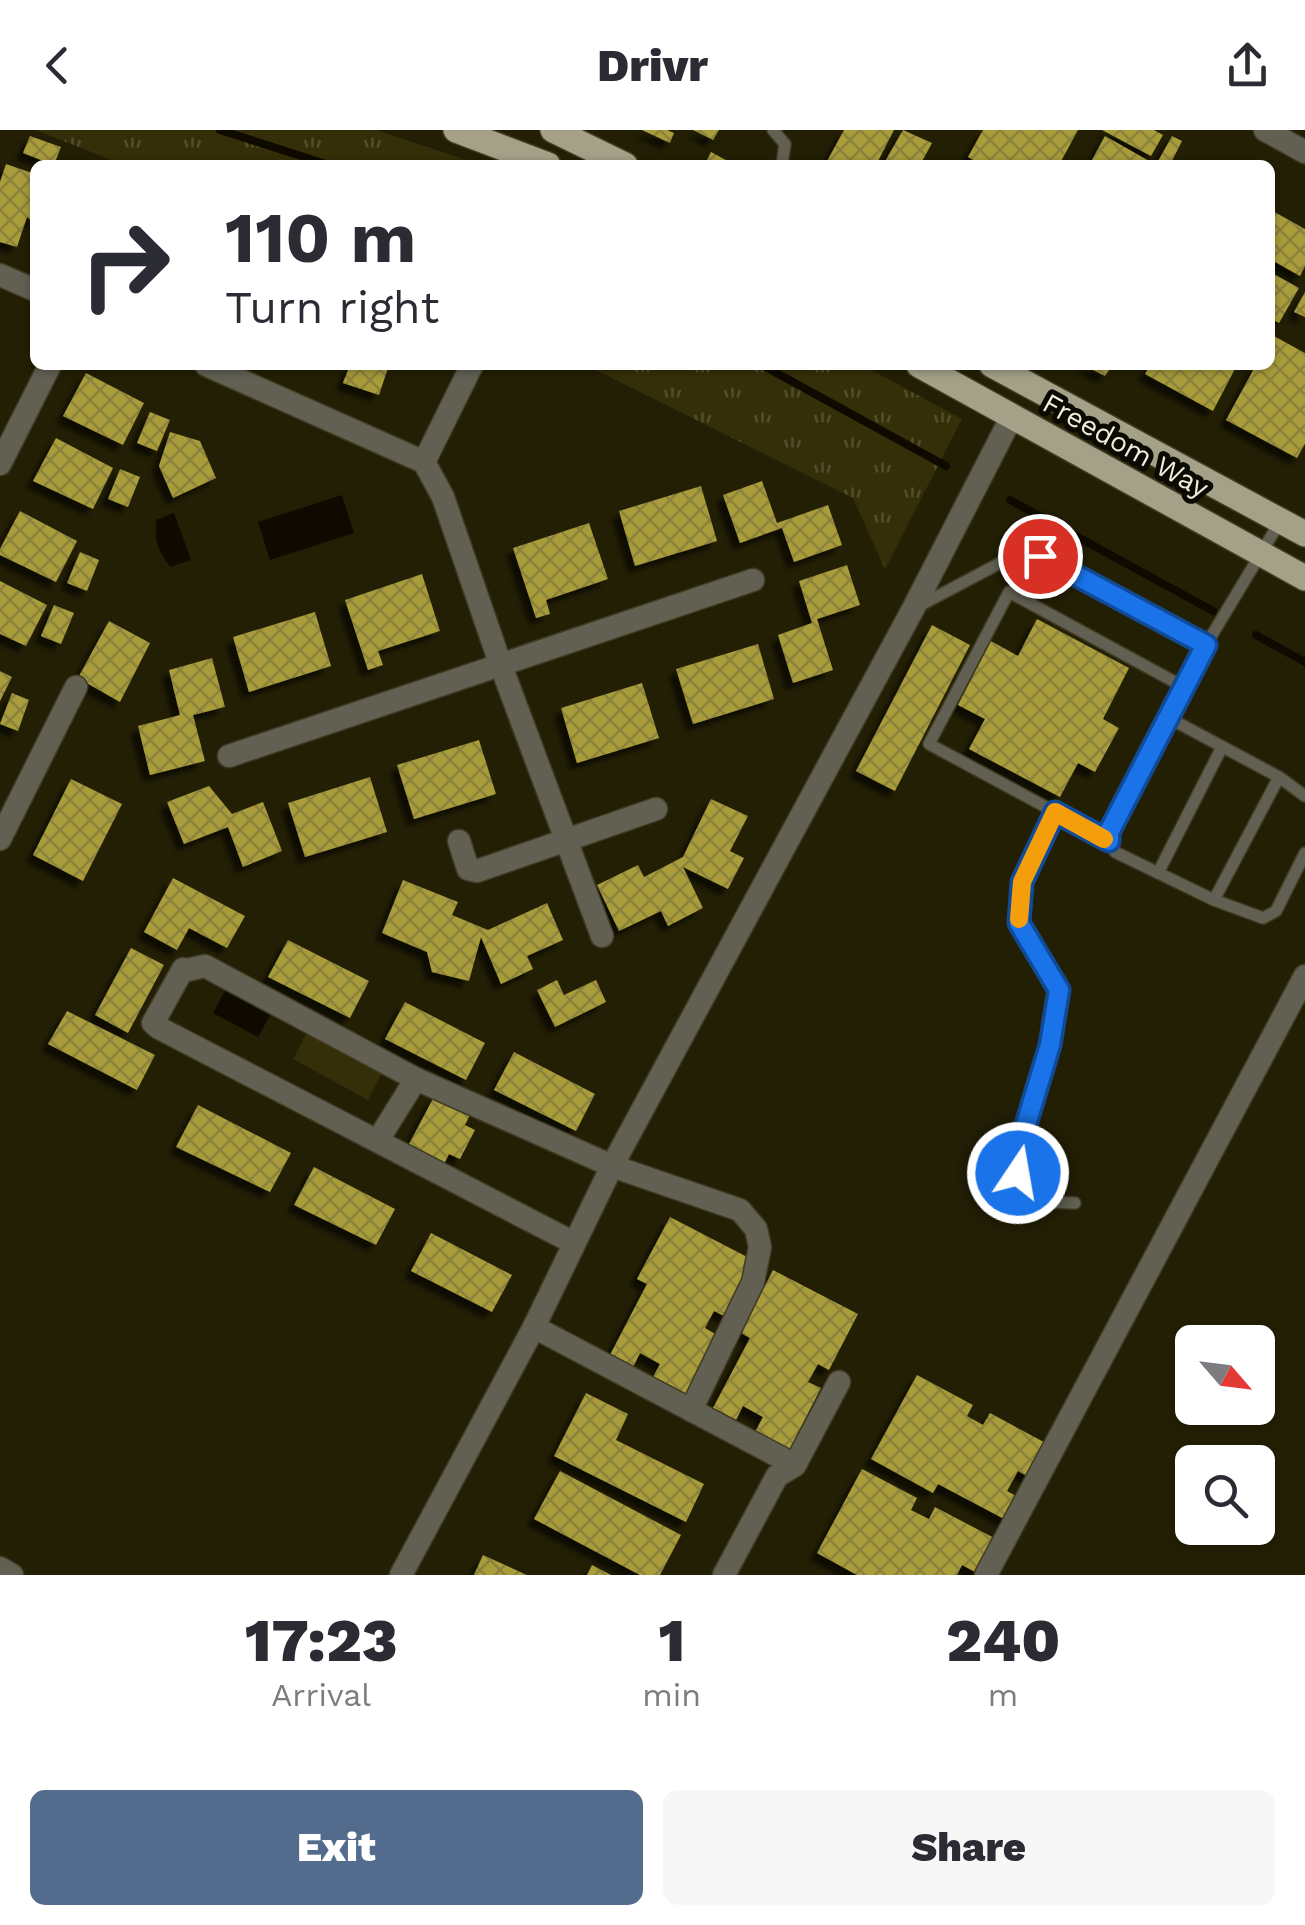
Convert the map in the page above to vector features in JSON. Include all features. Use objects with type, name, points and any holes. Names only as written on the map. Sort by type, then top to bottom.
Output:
[{"type":"main road","points":[[456,130],[535,160]]},
{"type":"main road","points":[[553,130],[616,160]]},
{"type":"main road","name":"Freedom Way","points":[[928,370],[1305,578]]},
{"type":"main road","name":"Freedom Way","points":[[1001,370],[1305,534]]},
{"type":"street","points":[[1265,130],[1305,152]]},
{"type":"street","points":[[0,275],[30,288]]},
{"type":"street","points":[[0,464],[47,370]]},
{"type":"street","points":[[217,370],[424,462],[443,496],[500,663],[602,936]]},
{"type":"street","points":[[424,462],[470,370]]},
{"type":"street","points":[[402,1575],[534,1327],[612,1166],[1012,416]]},
{"type":"street","points":[[229,756],[753,580]]},
{"type":"street","points":[[0,838],[76,687]]},
{"type":"street","points":[[460,842],[472,872],[656,809]]},
{"type":"street","points":[[574,1243],[158,1028],[153,1023],[183,969],[205,966],[416,1079],[612,1166],[740,1210],[756,1229],[760,1247],[752,1282],[691,1410]]},
{"type":"street","points":[[986,1575],[1305,976]]},
{"type":"street","points":[[378,1140],[416,1079]]},
{"type":"street","points":[[534,1327],[795,1465]]},
{"type":"street","points":[[724,1575],[777,1476],[795,1465],[839,1382]]},
{"type":"street","points":[[0,1568],[12,1575]]},
{"type":"lane","points":[[773,130],[786,144],[783,160]]},
{"type":"lane","points":[[1280,520],[1167,717],[1109,832],[1109,841],[1115,852],[1257,917],[1269,917],[1276,912],[1305,852]]},
{"type":"lane","points":[[912,609],[1002,562],[1040,556],[1206,645]]},
{"type":"lane","points":[[1109,841],[929,744],[1009,592],[1184,686]]},
{"type":"lane","points":[[1167,717],[1279,777],[1305,796]]},
{"type":"lane","points":[[1158,872],[1222,747]]},
{"type":"lane","points":[[1214,900],[1279,777]]},
{"type":"lane","points":[[1055,812],[1022,882],[1019,923],[1059,990],[1050,1045],[1018,1151],[1018,1173],[1041,1202],[1075,1204]]},
{"type":"green space","points":[[36,130],[376,130],[466,160],[111,160]]},
{"type":"green space","points":[[596,370],[871,370],[962,419],[885,569],[853,498]]},
{"type":"green space","points":[[313,1021],[388,1062],[368,1100],[293,1059]]},
{"type":"shaded area","points":[[342,495],[354,533],[270,560],[258,522]]},
{"type":"shaded area","points":[[174,513],[191,560],[170,567],[158,545],[156,520]]},
{"type":"shaded area","points":[[227,987],[272,1012],[258,1037],[213,1013]]},
{"type":"building","points":[[642,130],[667,130],[674,133],[670,143]]},
{"type":"building","points":[[693,130],[719,130],[713,140]]},
{"type":"building","points":[[844,130],[894,130],[879,160],[828,160]]},
{"type":"building","points":[[903,130],[932,143],[923,160],[886,160]]},
{"type":"building","points":[[983,130],[1078,130],[1062,160],[968,157]]},
{"type":"building","points":[[1102,130],[1154,130],[1163,135],[1151,156]]},
{"type":"building","points":[[30,136],[61,147],[56,160],[41,160],[23,153]]},
{"type":"building","points":[[1105,136],[1147,160],[1092,160]]},
{"type":"building","points":[[1172,136],[1182,141],[1172,160],[1159,160]]},
{"type":"building","points":[[711,152],[726,160],[707,160]]},
{"type":"building","points":[[6,164],[30,172],[30,220],[27,217],[17,247],[0,242],[0,182]]},
{"type":"building","points":[[1275,212],[1305,229],[1305,266],[1300,276],[1275,262]]},
{"type":"building","points":[[1275,275],[1299,288],[1279,323],[1275,321]]},
{"type":"building","points":[[1305,292],[1305,317],[1294,312]]},
{"type":"building","points":[[1275,337],[1305,353],[1305,444],[1297,458],[1226,420],[1253,370],[1275,370]]},
{"type":"building","points":[[348,370],[387,370],[379,395],[343,383]]},
{"type":"building","points":[[1147,370],[1234,370],[1213,411],[1145,374]]},
{"type":"building","points":[[86,373],[144,403],[123,445],[63,416]]},
{"type":"building","points":[[150,412],[170,420],[157,451],[137,443]]},
{"type":"building","points":[[170,432],[200,441],[216,478],[173,498],[159,466]]},
{"type":"building","points":[[56,438],[113,468],[93,509],[33,481]]},
{"type":"building","points":[[120,469],[140,477],[128,507],[108,499]]},
{"type":"building","points":[[762,481],[777,523],[828,505],[842,545],[794,562],[782,528],[740,543],[723,495]]},
{"type":"building","points":[[701,486],[717,541],[635,566],[619,511]]},
{"type":"building","points":[[20,511],[77,541],[56,582],[0,555]]},
{"type":"building","points":[[589,523],[608,579],[546,600],[550,614],[536,618],[513,548]]},
{"type":"building","points":[[80,552],[99,560],[87,591],[67,583]]},
{"type":"building","points":[[847,565],[860,605],[817,619],[833,670],[793,683],[778,635],[812,623],[799,581]]},
{"type":"building","points":[[422,574],[440,631],[378,651],[383,665],[368,670],[345,600]]},
{"type":"building","points":[[0,581],[47,605],[26,646],[0,634]]},
{"type":"building","points":[[54,605],[74,613],[61,644],[41,636]]},
{"type":"building","points":[[315,612],[331,666],[249,692],[233,637]]},
{"type":"building","points":[[1037,619],[1129,668],[1103,719],[1119,728],[1095,772],[1078,763],[1060,797],[969,749],[985,719],[958,705],[991,641],[1018,656]]},
{"type":"building","points":[[109,621],[150,643],[120,702],[78,678]]},
{"type":"building","points":[[932,625],[970,645],[895,791],[856,771]]},
{"type":"building","points":[[758,644],[774,699],[693,724],[676,669]]},
{"type":"building","points":[[212,658],[225,707],[193,715],[205,761],[150,775],[138,726],[180,715],[169,670]]},
{"type":"building","points":[[0,671],[12,677],[0,701]]},
{"type":"building","points":[[642,683],[659,738],[577,763],[561,708]]},
{"type":"building","points":[[12,693],[29,700],[18,731],[0,724]]},
{"type":"building","points":[[479,740],[496,794],[414,819],[397,765]]},
{"type":"building","points":[[370,777],[387,832],[305,857],[288,803]]},
{"type":"building","points":[[71,779],[122,804],[83,881],[33,855]]},
{"type":"building","points":[[209,786],[232,814],[263,802],[282,851],[243,867],[228,827],[184,844],[167,802]]},
{"type":"building","points":[[711,799],[748,816],[730,851],[744,858],[728,889],[683,867],[703,908],[668,926],[661,911],[619,931],[597,885],[638,865],[644,877],[683,857]]},
{"type":"building","points":[[173,878],[245,916],[227,948],[189,928],[177,950],[144,932]]},
{"type":"building","points":[[403,880],[458,902],[452,915],[488,930],[547,903],[563,940],[527,956],[533,969],[501,984],[481,937],[469,981],[432,972],[427,952],[382,933]]},
{"type":"building","points":[[288,940],[369,981],[350,1018],[268,977]]},
{"type":"building","points":[[131,948],[164,965],[128,1033],[95,1015]]},
{"type":"building","points":[[557,980],[564,995],[596,980],[606,1002],[555,1027],[537,990]]},
{"type":"building","points":[[405,1002],[485,1043],[466,1080],[385,1039]]},
{"type":"building","points":[[67,1011],[155,1055],[137,1090],[48,1044]]},
{"type":"building","points":[[514,1052],[595,1094],[576,1131],[494,1090]]},
{"type":"building","points":[[435,1095],[471,1113],[465,1125],[475,1130],[460,1159],[449,1154],[444,1164],[408,1146]]},
{"type":"building","points":[[198,1105],[291,1153],[270,1192],[176,1147]]},
{"type":"building","points":[[314,1167],[395,1209],[376,1245],[294,1205]]},
{"type":"building","points":[[670,1217],[755,1261],[726,1317],[714,1311],[705,1328],[717,1335],[684,1398],[651,1381],[660,1364],[640,1353],[633,1367],[610,1355],[647,1284],[637,1279]]},
{"type":"building","points":[[431,1233],[512,1275],[492,1312],[411,1271]]},
{"type":"building","points":[[773,1270],[858,1314],[829,1370],[818,1364],[808,1382],[821,1388],[788,1452],[754,1434],[763,1417],[743,1406],[736,1420],[713,1408],[750,1338],[741,1333]]},
{"type":"building","points":[[917,1375],[973,1405],[967,1416],[983,1425],[990,1413],[1053,1447],[1035,1481],[1018,1471],[1007,1491],[1020,1498],[1008,1521],[938,1484],[933,1493],[871,1459]]},
{"type":"building","points":[[586,1393],[628,1414],[616,1440],[704,1484],[686,1522],[554,1456]]},
{"type":"building","points":[[862,1469],[917,1498],[911,1510],[929,1519],[935,1507],[998,1540],[979,1574],[962,1565],[957,1575],[857,1575],[817,1553]]},
{"type":"building","points":[[560,1471],[681,1535],[660,1575],[640,1575],[534,1519]]},
{"type":"building","points":[[483,1555],[527,1575],[474,1575]]},
{"type":"building","points":[[592,1565],[611,1575],[587,1575]]},
{"type":"waterway","points":[[220,130],[313,160]]},
{"type":"waterway","points":[[771,370],[946,466]]},
{"type":"waterway","points":[[1010,500],[1213,611]]},
{"type":"waterway","points":[[1256,635],[1305,662]]},
{"type":"slow traffic","points":[[1019,919],[1022,882],[1055,812],[1104,839]]},
{"type":"route","points":[[1018,1173],[1018,1151],[1050,1045],[1059,990],[1019,923],[1022,882],[1055,812],[1109,841],[1109,832],[1206,645],[1040,556]]}]
